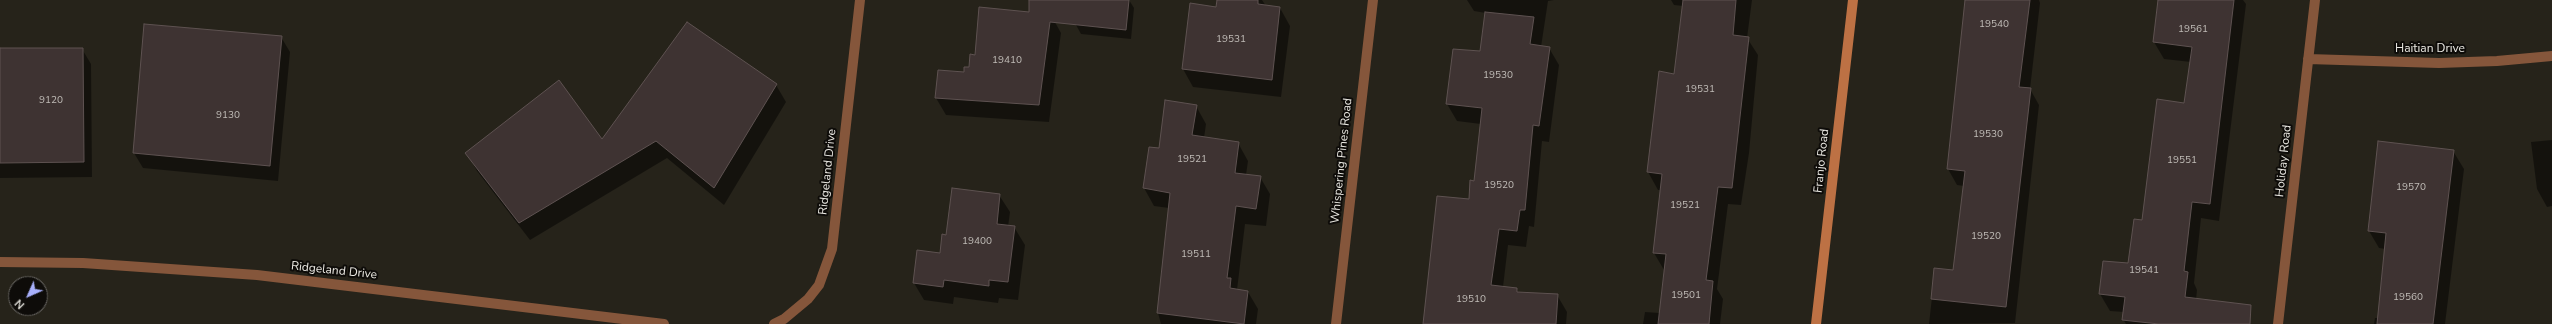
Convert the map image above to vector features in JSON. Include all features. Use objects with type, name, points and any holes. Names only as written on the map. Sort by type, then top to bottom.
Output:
[{"type":"street","name":"Ridgeland Drive","points":[[774,324],[784,319],[808,299],[821,279],[832,249],[860,0]]},
{"type":"street","name":"Whispering Pines Road","points":[[1336,324],[1373,0]]},
{"type":"street","name":"Franjo Road","points":[[1816,324],[1853,0]]},
{"type":"street","name":"Holiday Road","points":[[2278,324],[2315,0]]},
{"type":"street","name":"Haitian Drive","points":[[2308,59],[2439,63],[2503,61],[2552,56]]},
{"type":"street","name":"Ridgeland Drive","points":[[0,262],[83,263],[257,275],[664,324]]},
{"type":"building","points":[[1029,0],[1129,0],[1126,30],[1050,22],[1039,105],[935,98],[938,70],[964,72],[964,67],[969,67],[970,54],[975,55],[979,7],[1029,12]]},
{"type":"building","points":[[1217,0],[1258,0],[1258,4],[1280,7],[1272,80],[1182,69],[1190,3],[1216,7]]},
{"type":"building","points":[[1683,0],[1736,0],[1733,35],[1749,37],[1732,188],[1718,187],[1706,280],[1713,281],[1709,324],[1658,324],[1666,254],[1653,253],[1662,174],[1647,172],[1659,71],[1674,74]]},
{"type":"building","points":[[1965,0],[2030,0],[2019,87],[2031,88],[2006,307],[1931,299],[1934,268],[1953,270],[1965,171],[1947,169]]},
{"type":"building","points":[[2158,0],[2234,0],[2210,204],[2192,202],[2184,271],[2188,272],[2185,297],[2251,305],[2250,324],[2159,324],[2122,320],[2125,297],[2099,294],[2103,261],[2128,263],[2134,219],[2142,220],[2157,99],[2184,103],[2192,47],[2153,42]]},
{"type":"building","points":[[1485,12],[1534,17],[1530,44],[1550,47],[1539,126],[1533,125],[1525,210],[1520,210],[1517,231],[1499,229],[1491,285],[1517,288],[1517,292],[1558,294],[1556,324],[1423,324],[1437,196],[1469,199],[1470,180],[1474,181],[1482,108],[1446,104],[1453,49],[1480,51]]},
{"type":"building","points":[[687,22],[777,84],[714,188],[656,141],[519,223],[465,153],[559,80],[602,139]]},
{"type":"building","points":[[144,24],[282,36],[270,166],[133,153]]},
{"type":"building","points":[[0,48],[83,48],[84,162],[0,163]]},
{"type":"building","points":[[1165,100],[1197,105],[1192,135],[1239,142],[1235,173],[1261,176],[1256,209],[1236,206],[1227,278],[1231,278],[1230,288],[1248,291],[1244,324],[1157,313],[1170,193],[1143,188],[1149,147],[1159,148]]},
{"type":"building","points":[[2378,141],[2454,150],[2433,324],[2377,324],[2386,233],[2368,231]]},
{"type":"building","points":[[952,188],[1000,194],[997,224],[1015,226],[1008,282],[989,280],[989,286],[944,280],[943,287],[913,283],[917,250],[940,253],[942,234],[946,235]]}]
